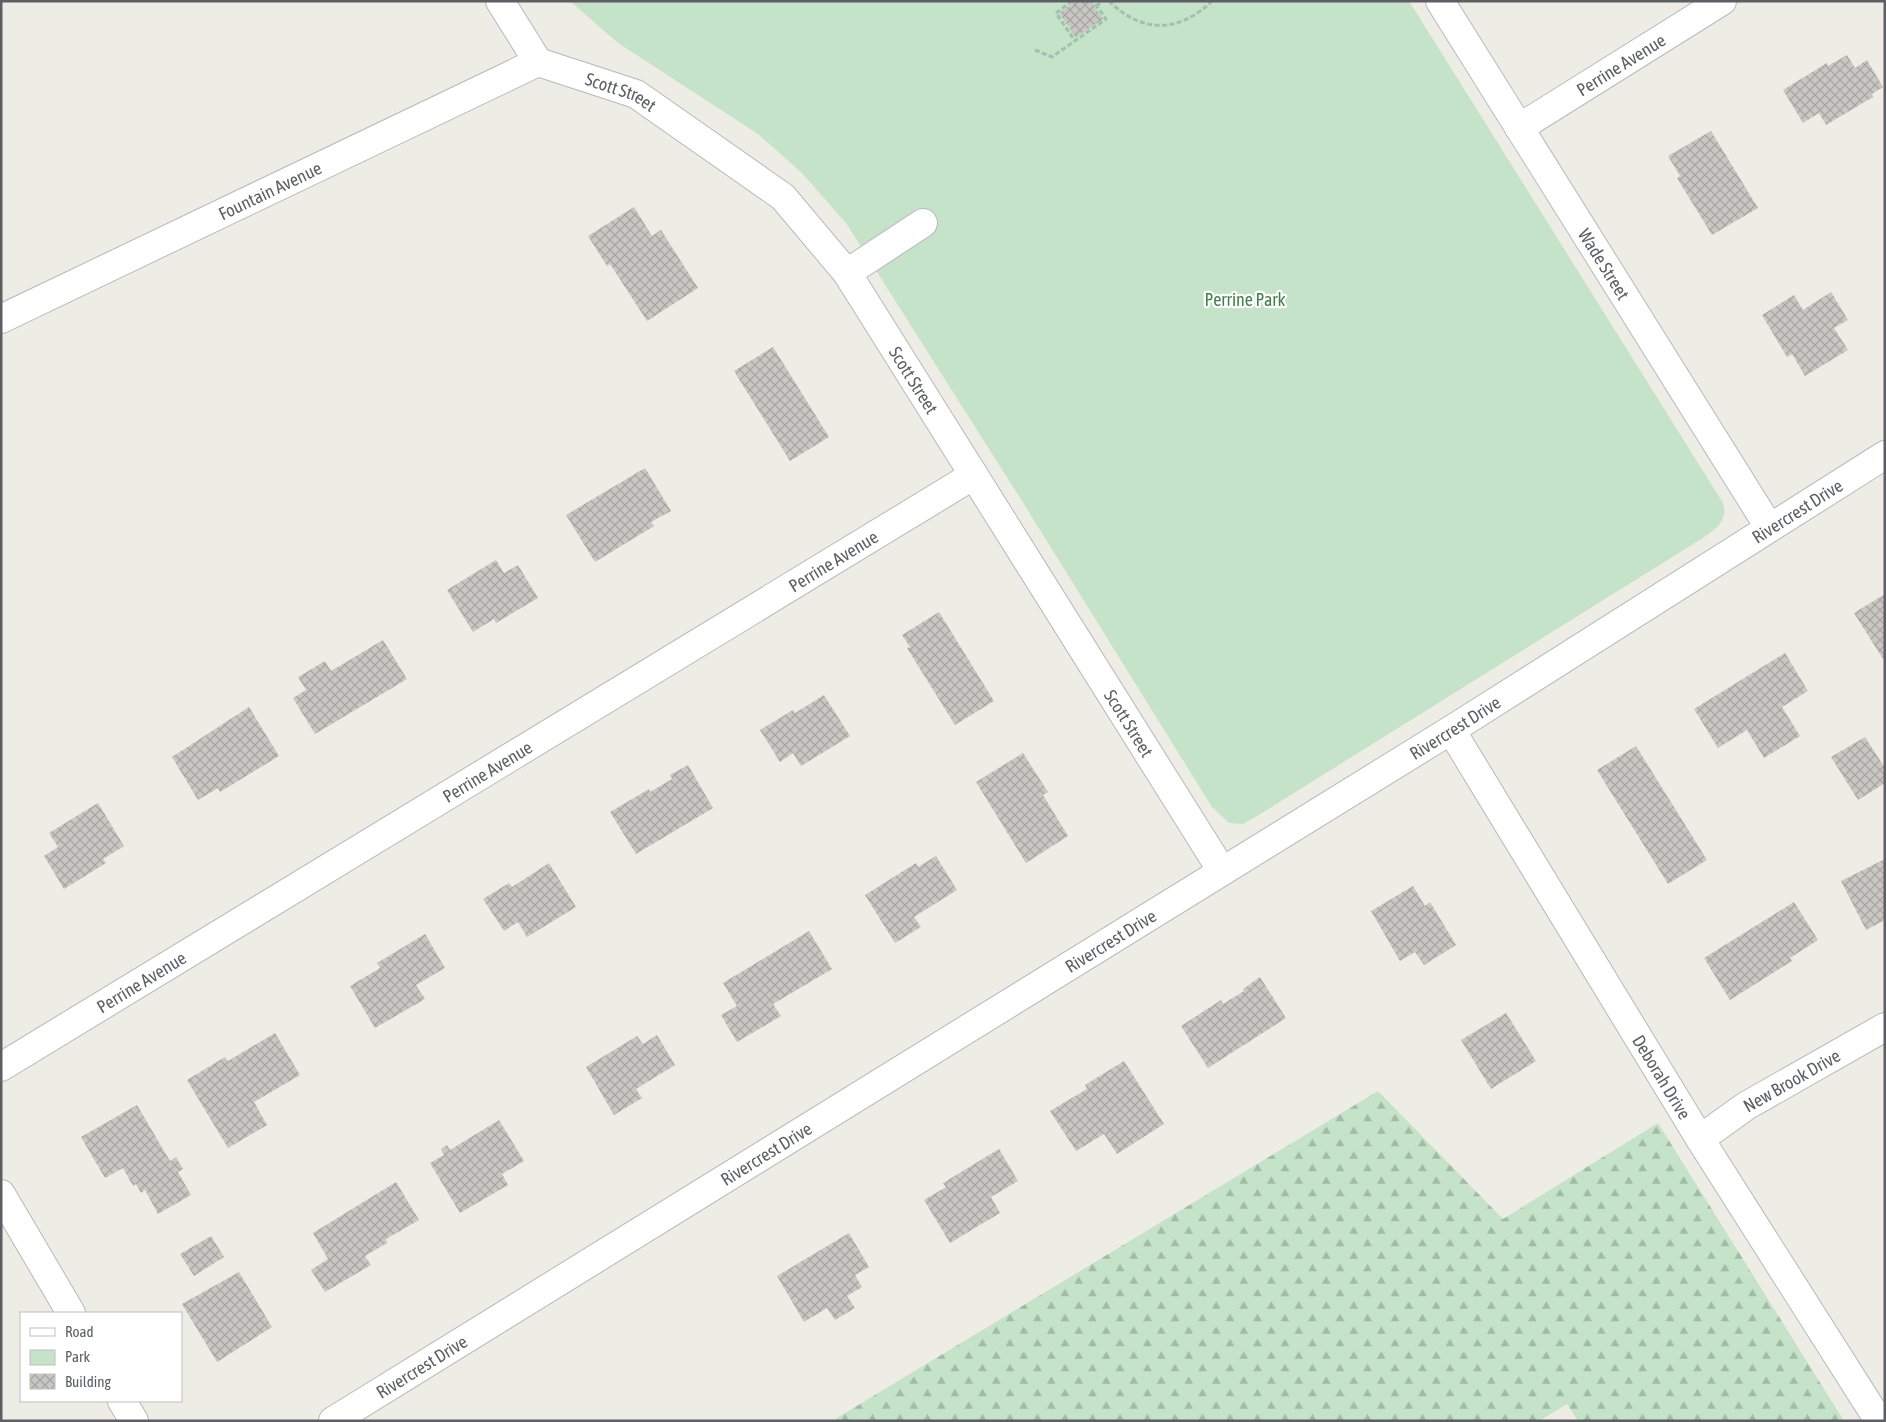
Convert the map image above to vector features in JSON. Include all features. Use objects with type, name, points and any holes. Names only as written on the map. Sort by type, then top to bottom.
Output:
[{"type":"street","points":[[500,1],[538,62]]},
{"type":"street","name":"Wade Street","points":[[1440,1],[1769,527]]},
{"type":"street","name":"Perrine Avenue","points":[[1519,128],[1722,1]]},
{"type":"street","name":"Scott Street","points":[[538,62],[636,94],[783,197],[847,273],[1222,871]]},
{"type":"street","name":"Fountain Avenue","points":[[1,319],[538,62]]},
{"type":"street","points":[[847,273],[923,224]]},
{"type":"street","name":"Rivercrest Drive","points":[[333,1421],[1452,730],[1885,455]]},
{"type":"street","name":"Perrine Avenue","points":[[1,1067],[974,475]]},
{"type":"street","name":"Deborah Drive","points":[[1452,730],[1700,1138],[1879,1421]]},
{"type":"street","name":"New Brook Drive","points":[[1700,1138],[1746,1106],[1885,1027]]},
{"type":"street","points":[[1,1194],[70,1312]]},
{"type":"street","points":[[123,1402],[134,1421]]},
{"type":"path","points":[[1035,50],[1052,57],[1106,19],[1093,1]]},
{"type":"path","points":[[1096,6],[1103,1]]},
{"type":"path","points":[[1109,1],[1121,13],[1139,22],[1159,26],[1180,23],[1198,14],[1212,1]]},
{"type":"path","points":[[1070,2],[1056,12],[1075,41]]},
{"type":"green space","name":"Perrine Park","points":[[570,1],[1409,1],[1723,503],[1723,518],[1718,526],[1706,536],[1257,816],[1243,824],[1229,823],[1212,807],[1022,501],[846,223],[802,173],[758,134],[618,43]]},
{"type":"green space","points":[[1378,1091],[1503,1219],[1658,1123],[1844,1421],[1578,1421],[1567,1404],[1539,1421],[832,1421]]},
{"type":"building","points":[[1076,1],[1091,1],[1103,19],[1076,37],[1059,13]]},
{"type":"building","points":[[1847,55],[1855,68],[1867,60],[1883,87],[1872,94],[1873,97],[1826,125],[1819,113],[1803,123],[1783,90],[1827,63],[1828,66]]},
{"type":"building","points":[[1711,131],[1758,208],[1712,235],[1677,178],[1680,176],[1668,156]]},
{"type":"building","points":[[634,207],[652,236],[661,230],[698,288],[647,321],[610,264],[607,266],[588,236]]},
{"type":"building","points":[[1831,292],[1848,320],[1834,328],[1848,350],[1805,376],[1792,354],[1787,357],[1762,315],[1794,295],[1803,310]]},
{"type":"building","points":[[773,347],[829,437],[790,461],[734,371]]},
{"type":"building","points":[[645,468],[671,511],[651,522],[654,526],[595,562],[566,515]]},
{"type":"building","points":[[496,560],[504,573],[518,565],[538,598],[496,623],[494,619],[473,632],[447,590]]},
{"type":"building","points":[[1885,594],[1885,658],[1883,659],[1854,613]]},
{"type":"building","points":[[939,612],[994,701],[955,725],[907,648],[910,647],[902,635]]},
{"type":"building","points":[[383,640],[407,679],[315,734],[293,698],[306,690],[298,677],[325,661],[331,671]]},
{"type":"building","points":[[1785,653],[1808,691],[1782,707],[1800,736],[1764,758],[1747,730],[1718,748],[1694,709]]},
{"type":"building","points":[[824,695],[850,736],[801,766],[793,753],[780,762],[760,730],[793,710],[795,713]]},
{"type":"building","points":[[249,707],[279,756],[220,792],[218,788],[198,800],[172,757]]},
{"type":"building","points":[[1865,737],[1885,768],[1885,783],[1858,800],[1831,757]]},
{"type":"building","points":[[1636,746],[1707,860],[1668,884],[1597,770]]},
{"type":"building","points":[[1023,753],[1048,792],[1043,795],[1068,836],[1026,863],[976,782]]},
{"type":"building","points":[[688,765],[713,808],[636,854],[610,812],[649,789],[650,792],[672,779],[670,775]]},
{"type":"building","points":[[98,803],[124,846],[103,859],[106,863],[64,889],[44,856],[58,847],[49,833]]},
{"type":"building","points":[[936,856],[957,890],[914,917],[921,927],[895,943],[865,895],[916,863],[918,867]]},
{"type":"building","points":[[1885,859],[1885,920],[1866,930],[1841,881]]},
{"type":"building","points":[[549,863],[576,907],[527,937],[518,922],[504,931],[483,899],[509,883],[512,887]]},
{"type":"building","points":[[1413,886],[1425,906],[1430,902],[1456,945],[1424,965],[1415,952],[1400,961],[1371,911]]},
{"type":"building","points":[[1794,902],[1818,940],[1790,958],[1792,961],[1730,1000],[1704,958]]},
{"type":"building","points":[[809,931],[832,969],[773,1004],[781,1016],[737,1042],[721,1015],[737,1006],[723,983]]},
{"type":"building","points":[[425,934],[445,968],[416,985],[425,999],[375,1028],[350,986],[380,968],[377,963]]},
{"type":"building","points":[[1260,977],[1286,1018],[1208,1068],[1181,1026],[1221,1000],[1223,1004],[1244,991],[1243,989]]},
{"type":"building","points":[[1506,1013],[1536,1061],[1491,1089],[1461,1040]]},
{"type":"building","points":[[275,1033],[300,1075],[254,1102],[267,1125],[228,1148],[187,1080],[225,1057],[228,1061]]},
{"type":"building","points":[[657,1035],[675,1065],[636,1089],[642,1098],[614,1115],[586,1067],[637,1036],[643,1044]]},
{"type":"building","points":[[1124,1061],[1164,1124],[1117,1154],[1104,1134],[1076,1151],[1050,1111],[1087,1089],[1085,1085]]},
{"type":"building","points":[[137,1105],[170,1161],[176,1157],[183,1169],[178,1172],[191,1195],[158,1214],[145,1190],[141,1193],[136,1184],[133,1186],[123,1168],[105,1178],[81,1137]]},
{"type":"building","points":[[499,1120],[524,1161],[502,1174],[508,1185],[460,1213],[430,1163],[444,1155],[441,1149],[447,1145],[450,1150]]},
{"type":"building","points":[[999,1149],[1018,1181],[991,1197],[1000,1213],[950,1243],[924,1200],[946,1187],[943,1183]]},
{"type":"building","points":[[396,1182],[419,1220],[386,1239],[387,1243],[365,1256],[371,1265],[325,1292],[311,1270],[328,1259],[313,1233]]},
{"type":"building","points":[[849,1233],[869,1267],[855,1275],[862,1287],[847,1296],[855,1308],[835,1320],[827,1308],[804,1322],[777,1276]]},
{"type":"building","points":[[211,1236],[224,1257],[194,1276],[180,1254]]},
{"type":"building","points":[[239,1272],[272,1327],[217,1362],[182,1304]]}]
